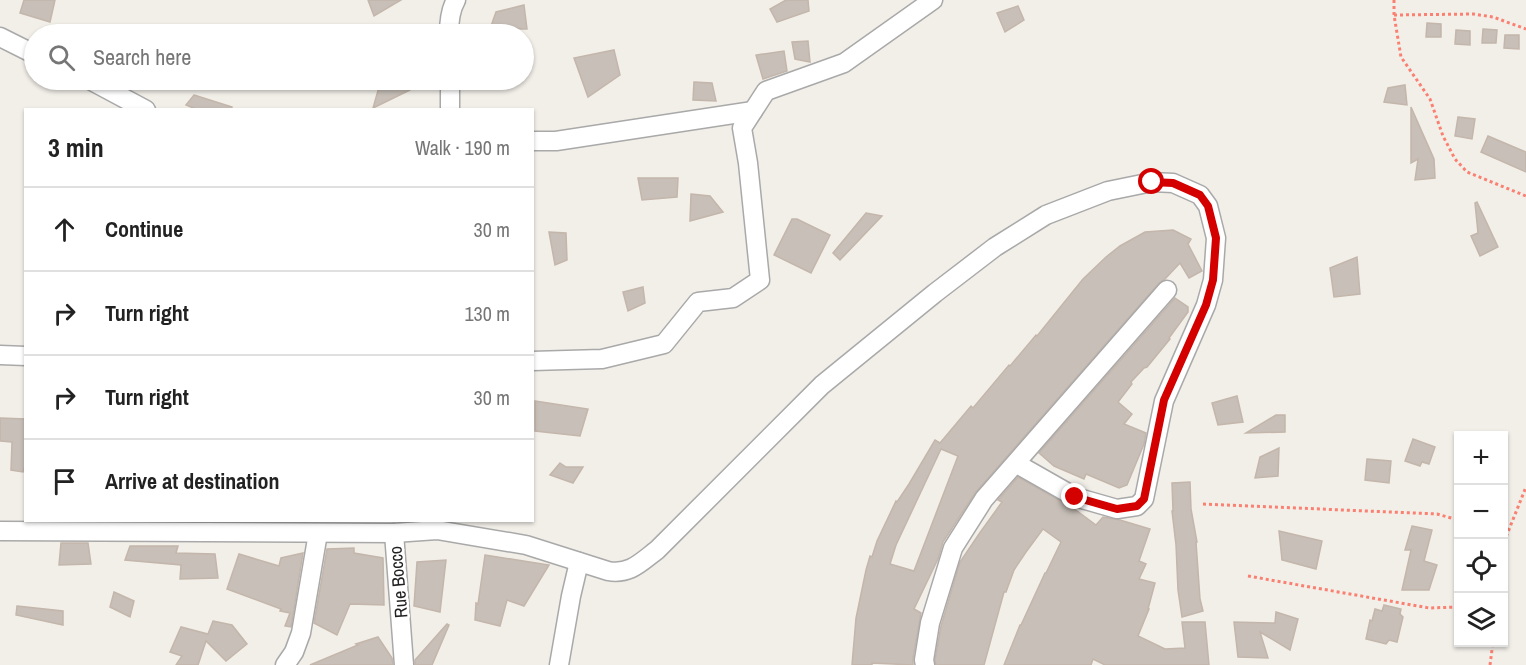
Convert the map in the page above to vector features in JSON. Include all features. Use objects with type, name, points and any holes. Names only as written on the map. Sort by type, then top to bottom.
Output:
[{"type":"street","points":[[449,24],[456,0]]},
{"type":"street","points":[[534,361],[602,359],[664,344],[698,302],[733,298],[760,280],[748,163],[742,128],[766,91],[844,63],[933,0]]},
{"type":"street","points":[[0,37],[24,49]]},
{"type":"street","points":[[109,90],[142,108]]},
{"type":"street","points":[[450,90],[450,108]]},
{"type":"street","points":[[534,141],[556,141],[753,111]]},
{"type":"street","points":[[394,533],[438,525],[526,545],[608,571],[625,572],[657,550],[822,386],[995,247],[1046,215],[1108,191],[1152,182],[1173,183],[1200,195],[1208,206],[1216,238],[1213,280],[1206,305],[1164,400],[1144,499],[1137,506],[1117,509],[1075,497],[1017,464]]},
{"type":"street","points":[[925,665],[930,622],[953,548],[984,499],[1167,290]]},
{"type":"street","points":[[0,355],[24,356]]},
{"type":"street","name":"Rue Bocco","points":[[0,531],[394,533],[404,665]]},
{"type":"street","points":[[285,665],[294,652],[301,633],[318,533]]},
{"type":"street","points":[[559,665],[579,562]]},
{"type":"path","points":[[1394,0],[1394,15],[1401,57],[1430,99],[1443,136],[1455,159],[1467,172],[1526,196]]},
{"type":"path","points":[[1394,15],[1473,14],[1493,17],[1526,28]]},
{"type":"path","points":[[1508,526],[1526,487]]},
{"type":"path","points":[[1203,504],[1437,514],[1454,519]]},
{"type":"path","points":[[1248,576],[1429,608],[1454,607]]},
{"type":"path","points":[[1491,665],[1493,647]]},
{"type":"building","points":[[24,0],[55,0],[50,22],[20,13]]},
{"type":"building","points":[[368,0],[401,0],[374,16]]},
{"type":"building","points":[[786,0],[808,0],[809,11],[777,22],[770,9]]},
{"type":"building","points":[[524,5],[526,24],[492,24],[496,12]]},
{"type":"building","points":[[1018,6],[1024,20],[1005,32],[997,13]]},
{"type":"building","points":[[1427,23],[1441,24],[1441,37],[1426,37]]},
{"type":"building","points":[[1483,29],[1497,30],[1496,43],[1482,43]]},
{"type":"building","points":[[1456,30],[1470,31],[1470,45],[1455,44]]},
{"type":"building","points":[[1505,35],[1519,35],[1519,49],[1504,48]]},
{"type":"building","points":[[808,41],[810,62],[795,59],[792,42]]},
{"type":"building","points":[[614,50],[620,75],[588,97],[574,58]]},
{"type":"building","points":[[784,51],[787,71],[763,79],[756,55]]},
{"type":"building","points":[[694,82],[712,83],[716,101],[693,100]]},
{"type":"building","points":[[1405,85],[1407,105],[1384,102],[1388,88]]},
{"type":"building","points":[[378,90],[410,90],[373,108]]},
{"type":"building","points":[[194,95],[232,107],[193,108],[186,105]]},
{"type":"building","points":[[1411,107],[1434,159],[1435,178],[1415,180],[1418,159],[1411,163]]},
{"type":"building","points":[[1458,117],[1475,119],[1472,139],[1455,136]]},
{"type":"building","points":[[1488,136],[1526,152],[1526,172],[1481,152]]},
{"type":"building","points":[[638,178],[678,178],[677,197],[642,200]]},
{"type":"building","points":[[691,194],[710,196],[723,212],[690,221]]},
{"type":"building","points":[[1477,202],[1498,247],[1480,256],[1471,236],[1478,233],[1475,203]]},
{"type":"building","points":[[866,213],[882,216],[840,260],[833,253]]},
{"type":"building","points":[[792,219],[797,219],[830,235],[811,273],[774,255]]},
{"type":"building","points":[[1173,230],[1191,239],[1188,244],[1202,271],[1189,278],[1180,263],[1159,283],[975,493],[943,542],[938,559],[914,609],[921,613],[913,665],[872,663],[872,665],[852,665],[856,618],[870,556],[872,557],[896,501],[935,440],[940,443],[971,406],[973,408],[1037,336],[1083,279],[1120,246],[1145,232]],"holes":[[[941,449],[958,456],[914,571],[890,564],[896,545]]]},
{"type":"building","points":[[549,232],[566,233],[567,260],[555,265]]},
{"type":"building","points":[[1357,257],[1360,294],[1334,297],[1330,268]]},
{"type":"building","points":[[643,287],[645,303],[628,311],[623,292]]},
{"type":"building","points":[[1175,298],[1188,307],[1188,312],[1170,339],[1131,382],[1132,384],[1118,402],[1132,414],[1124,424],[1146,433],[1144,444],[1127,485],[1119,488],[1086,474],[1084,479],[1054,466],[1039,453]]},
{"type":"building","points":[[1237,396],[1243,422],[1218,425],[1212,403]]},
{"type":"building","points":[[535,401],[588,409],[580,436],[535,431]]},
{"type":"building","points":[[1276,415],[1285,415],[1285,432],[1246,433]]},
{"type":"building","points":[[0,418],[24,419],[23,472],[11,470],[12,442],[0,441]]},
{"type":"building","points":[[1413,439],[1435,447],[1429,464],[1422,462],[1420,466],[1405,461]]},
{"type":"building","points":[[1279,448],[1278,476],[1255,478],[1260,457]]},
{"type":"building","points":[[1367,459],[1391,461],[1389,483],[1365,480]]},
{"type":"building","points":[[560,463],[566,467],[583,467],[573,483],[550,475]]},
{"type":"building","points":[[1018,477],[1073,508],[1096,525],[1103,517],[1150,529],[1139,561],[1146,564],[1139,579],[1155,583],[1149,609],[1138,636],[1165,649],[1185,648],[1182,622],[1205,622],[1209,665],[1105,665],[1093,659],[1091,665],[1004,665],[1020,625],[1061,542],[1043,529],[1014,570],[1006,592],[1004,592],[984,665],[936,665],[941,626],[960,562],[1002,502],[998,500]]},
{"type":"building","points":[[1190,482],[1203,611],[1182,617],[1172,511],[1172,483]]},
{"type":"building","points":[[1412,526],[1432,530],[1424,561],[1437,565],[1429,590],[1402,590],[1411,550],[1405,550]]},
{"type":"building","points":[[1279,531],[1322,541],[1316,569],[1282,560]]},
{"type":"building","points":[[61,543],[88,543],[91,564],[59,565]]},
{"type":"building","points":[[130,546],[178,546],[176,553],[215,554],[218,578],[180,579],[181,565],[125,560]]},
{"type":"building","points":[[354,548],[354,553],[383,558],[384,605],[350,604],[337,635],[314,623],[327,549]]},
{"type":"building","points":[[303,553],[291,627],[285,626],[290,613],[227,589],[239,554],[279,566],[281,558]]},
{"type":"building","points":[[485,555],[549,565],[524,606],[507,600],[500,626],[475,620]]},
{"type":"building","points":[[446,560],[440,612],[414,606],[417,562]]},
{"type":"building","points":[[114,592],[134,601],[130,617],[110,607]]},
{"type":"building","points":[[1384,605],[1401,609],[1400,614],[1403,617],[1397,642],[1389,640],[1386,644],[1366,639],[1375,609],[1382,611]]},
{"type":"building","points":[[17,606],[63,611],[63,625],[16,615]]},
{"type":"building","points":[[1276,612],[1298,619],[1290,650],[1260,632],[1268,658],[1238,657],[1234,622],[1275,623]]},
{"type":"building","points":[[213,621],[232,625],[247,644],[226,661],[206,641],[198,665],[176,665],[182,656],[170,652],[181,627],[208,634]]},
{"type":"building","points":[[447,624],[449,625],[432,665],[415,665],[415,660]]},
{"type":"building","points":[[378,637],[392,658],[393,665],[310,665],[358,645],[356,644]]},
{"type":"route","points":[[1075,497],[1117,509],[1137,506],[1144,499],[1164,400],[1206,305],[1213,280],[1216,238],[1208,206],[1200,195],[1173,183],[1152,182]]}]
